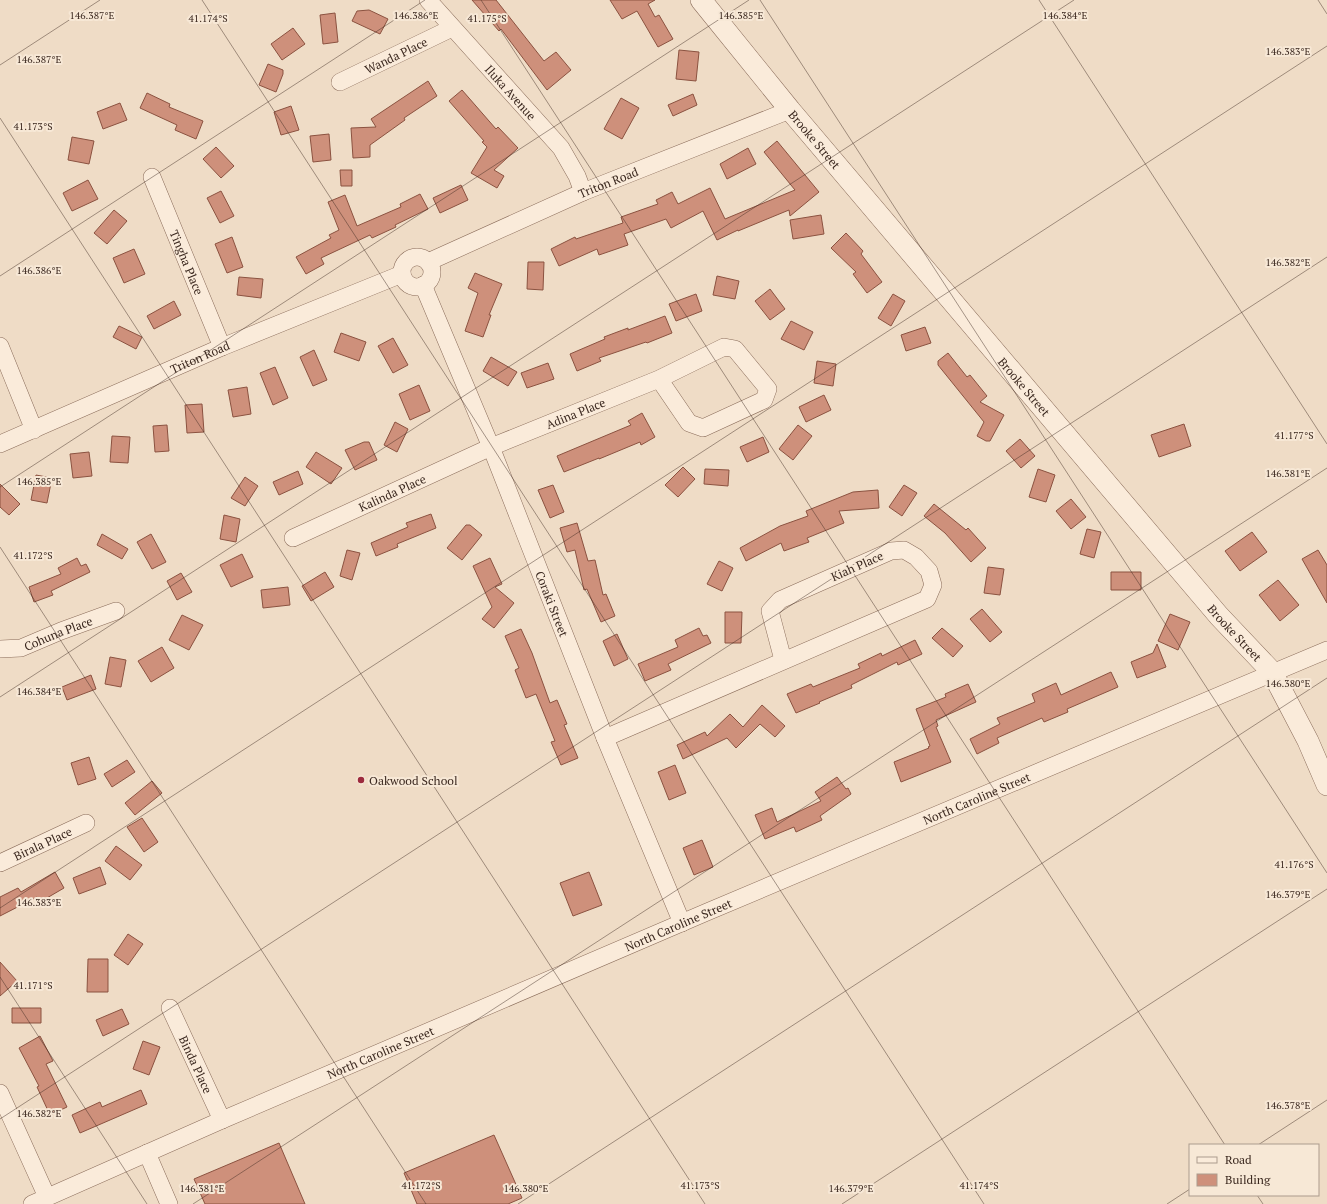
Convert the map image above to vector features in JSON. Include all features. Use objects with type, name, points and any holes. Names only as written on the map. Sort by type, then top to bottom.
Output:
[{"type":"street","name":"Iluka Avenue","points":[[428,0],[561,148],[577,176],[583,192]]},
{"type":"street","name":"Brooke Street","points":[[701,0],[790,110],[1219,616],[1272,672],[1308,741],[1327,785]]},
{"type":"street","name":"Wanda Place","points":[[340,82],[452,28]]},
{"type":"street","name":"Triton Road","points":[[428,262],[583,192],[790,110]]},
{"type":"street","name":"Tingha Place","points":[[152,177],[222,347]]},
{"type":"street","points":[[421,257],[428,262],[431,267],[431,277],[429,281],[416,287],[412,286],[404,279],[402,274],[404,264],[411,258],[421,257]]},
{"type":"street","name":"Triton Road","points":[[0,444],[222,347],[402,274]]},
{"type":"street","name":"Coraki Street","points":[[423,285],[491,447],[605,738],[682,923]]},
{"type":"street","points":[[0,346],[34,430]]},
{"type":"street","name":"Adina Place","points":[[491,447],[659,379],[724,347],[735,349],[768,389],[764,400],[703,428],[689,423],[659,379]]},
{"type":"street","name":"Kalinda Place","points":[[293,538],[491,447]]},
{"type":"street","name":"Kiah Place","points":[[605,738],[927,599],[934,585],[930,571],[916,557],[904,550],[891,551],[780,600],[770,611],[783,660]]},
{"type":"street","name":"Cohuna Place","points":[[0,649],[21,648],[61,631],[116,611]]},
{"type":"street","name":"North Caroline Street","points":[[39,1201],[222,1120],[682,923],[1327,650]]},
{"type":"street","name":"Birala Place","points":[[0,863],[86,823]]},
{"type":"street","name":"Binda Place","points":[[170,1008],[222,1120]]},
{"type":"street","points":[[0,1093],[39,1201]]},
{"type":"street","points":[[147,1153],[169,1204]]},
{"type":"building","points":[[472,0],[496,0],[544,61],[556,52],[571,70],[547,90],[501,29],[499,31]]},
{"type":"building","points":[[610,0],[655,0],[648,4],[655,17],[659,15],[673,39],[658,47],[637,11],[622,19]]},
{"type":"building","points":[[369,10],[388,19],[380,34],[352,21],[357,11]]},
{"type":"building","points":[[335,13],[338,42],[323,44],[320,15]]},
{"type":"building","points":[[293,28],[305,44],[282,60],[271,44]]},
{"type":"building","points":[[679,50],[699,52],[696,81],[676,79]]},
{"type":"building","points":[[268,64],[283,70],[283,74],[276,92],[259,85]]},
{"type":"building","points":[[428,81],[437,96],[404,118],[405,120],[370,145],[370,157],[353,158],[351,128],[376,127],[371,119]]},
{"type":"building","points":[[462,90],[496,129],[498,127],[518,148],[494,170],[504,176],[497,188],[471,173],[487,147],[482,142],[484,141],[449,101]]},
{"type":"building","points":[[147,93],[170,104],[169,107],[203,121],[196,139],[175,130],[177,125],[140,108]]},
{"type":"building","points":[[693,94],[697,105],[673,116],[668,105]]},
{"type":"building","points":[[621,98],[639,108],[622,139],[604,129]]},
{"type":"building","points":[[120,103],[127,120],[103,129],[97,112]]},
{"type":"building","points":[[291,106],[299,130],[281,135],[274,112]]},
{"type":"building","points":[[329,134],[331,160],[313,162],[310,136]]},
{"type":"building","points":[[72,137],[94,141],[89,164],[68,160]]},
{"type":"building","points":[[777,141],[819,192],[790,216],[789,210],[717,240],[703,211],[671,228],[666,219],[624,234],[628,245],[599,255],[597,249],[559,266],[551,249],[575,237],[576,239],[623,223],[621,217],[658,204],[656,200],[672,192],[678,204],[710,188],[725,219],[795,190],[764,152]]},
{"type":"building","points":[[216,147],[234,166],[221,178],[203,159]]},
{"type":"building","points":[[748,148],[756,164],[727,179],[720,164]]},
{"type":"building","points":[[340,170],[352,170],[352,186],[341,186]]},
{"type":"building","points":[[88,180],[98,199],[72,211],[63,193]]},
{"type":"building","points":[[461,185],[468,200],[440,213],[433,198]]},
{"type":"building","points":[[221,191],[234,216],[220,223],[207,198]]},
{"type":"building","points":[[420,194],[428,209],[395,225],[396,227],[372,238],[370,235],[321,258],[324,264],[306,274],[296,257],[331,238],[329,235],[339,230],[328,202],[345,195],[357,226],[401,207],[400,204]]},
{"type":"building","points":[[114,210],[127,221],[107,244],[94,233]]},
{"type":"building","points":[[821,215],[824,234],[793,239],[790,220]]},
{"type":"building","points":[[846,233],[863,251],[861,254],[882,282],[867,293],[853,274],[856,272],[831,248]]},
{"type":"building","points":[[232,237],[243,267],[227,273],[215,244]]},
{"type":"building","points":[[134,249],[145,274],[124,283],[113,258]]},
{"type":"building","points":[[528,262],[544,262],[543,290],[527,289]]},
{"type":"building","points":[[475,273],[502,284],[489,315],[491,315],[483,337],[465,331],[478,293],[468,288]]},
{"type":"building","points":[[717,276],[739,281],[735,299],[713,295]]},
{"type":"building","points":[[239,277],[263,279],[261,298],[237,295]]},
{"type":"building","points":[[770,289],[785,309],[770,320],[755,301]]},
{"type":"building","points":[[696,294],[702,311],[676,321],[669,304]]},
{"type":"building","points":[[893,294],[905,301],[891,326],[878,318]]},
{"type":"building","points":[[174,301],[181,315],[154,329],[147,316]]},
{"type":"building","points":[[665,316],[672,333],[647,343],[646,342],[599,358],[601,361],[577,371],[570,354],[605,339],[604,337]]},
{"type":"building","points":[[791,321],[813,332],[804,350],[781,339]]},
{"type":"building","points":[[119,326],[142,337],[136,349],[113,337]]},
{"type":"building","points":[[925,327],[931,343],[906,351],[901,335]]},
{"type":"building","points":[[341,333],[366,342],[359,361],[334,352]]},
{"type":"building","points":[[393,338],[408,365],[393,373],[378,346]]},
{"type":"building","points":[[314,350],[327,380],[313,386],[300,357]]},
{"type":"building","points":[[948,353],[967,377],[970,375],[987,396],[980,402],[1004,415],[990,441],[986,441],[977,436],[984,422],[938,365],[938,361]]},
{"type":"building","points":[[491,357],[517,372],[508,386],[483,371]]},
{"type":"building","points":[[817,361],[836,364],[833,386],[814,383]]},
{"type":"building","points":[[548,363],[554,379],[527,388],[521,373]]},
{"type":"building","points":[[275,367],[288,398],[273,405],[260,373]]},
{"type":"building","points":[[419,385],[430,411],[410,420],[399,394]]},
{"type":"building","points":[[247,387],[251,414],[233,417],[228,390]]},
{"type":"building","points":[[824,395],[831,410],[806,422],[799,407]]},
{"type":"building","points":[[202,404],[204,432],[187,433],[185,405]]},
{"type":"building","points":[[642,413],[655,437],[641,445],[640,442],[564,472],[557,456],[631,425],[628,421]]},
{"type":"building","points":[[395,422],[408,429],[397,452],[384,445]]},
{"type":"building","points":[[1184,424],[1191,446],[1159,457],[1151,435]]},
{"type":"building","points":[[167,425],[169,451],[155,452],[153,426]]},
{"type":"building","points":[[798,425],[812,436],[793,460],[779,449]]},
{"type":"building","points":[[112,436],[130,437],[128,463],[110,462]]},
{"type":"building","points":[[763,437],[769,452],[747,462],[740,447]]},
{"type":"building","points":[[1020,439],[1035,456],[1021,468],[1006,451]]},
{"type":"building","points":[[364,442],[369,442],[377,460],[355,470],[345,450]]},
{"type":"building","points":[[89,452],[92,476],[73,478],[70,454]]},
{"type":"building","points":[[316,452],[342,468],[331,484],[306,467]]},
{"type":"building","points":[[683,467],[695,479],[678,497],[665,485]]},
{"type":"building","points":[[705,469],[729,470],[728,486],[704,484]]},
{"type":"building","points":[[1038,469],[1055,475],[1046,502],[1029,497]]},
{"type":"building","points":[[298,471],[303,484],[279,495],[273,482]]},
{"type":"building","points":[[36,475],[52,478],[47,503],[31,500]]},
{"type":"building","points":[[245,477],[258,486],[245,506],[231,498]]},
{"type":"building","points":[[0,484],[20,504],[9,515],[0,507]]},
{"type":"building","points":[[553,485],[564,512],[550,518],[538,490]]},
{"type":"building","points":[[904,485],[917,493],[902,516],[889,507]]},
{"type":"building","points":[[878,490],[879,508],[839,511],[844,523],[807,538],[809,542],[784,551],[781,543],[746,561],[740,548],[780,526],[808,516],[806,511],[853,492]]},
{"type":"building","points":[[1071,499],[1086,517],[1071,529],[1056,511]]},
{"type":"building","points":[[934,504],[966,530],[968,528],[986,548],[971,562],[945,533],[924,516]]},
{"type":"building","points":[[431,514],[436,528],[397,544],[398,547],[376,556],[371,543],[408,527],[406,523]]},
{"type":"building","points":[[224,515],[240,519],[236,542],[220,539]]},
{"type":"building","points":[[577,523],[588,561],[595,560],[603,595],[606,594],[615,616],[601,622],[587,589],[584,590],[575,550],[567,552],[560,528]]},
{"type":"building","points":[[466,525],[470,525],[482,535],[462,560],[447,548]]},
{"type":"building","points":[[1087,529],[1101,532],[1094,558],[1080,554]]},
{"type":"building","points":[[1252,532],[1267,552],[1240,571],[1225,551]]},
{"type":"building","points":[[102,534],[128,549],[122,559],[97,545]]},
{"type":"building","points":[[151,534],[166,562],[152,569],[137,542]]},
{"type":"building","points":[[347,550],[360,553],[352,580],[340,576]]},
{"type":"building","points":[[1318,550],[1327,565],[1327,603],[1302,559]]},
{"type":"building","points":[[242,554],[253,577],[231,587],[220,565]]},
{"type":"building","points":[[77,558],[81,566],[86,564],[90,572],[51,591],[53,595],[34,602],[29,587],[61,574],[58,568]]},
{"type":"building","points":[[490,558],[502,584],[495,587],[514,603],[494,628],[482,619],[492,607],[473,566]]},
{"type":"building","points":[[719,561],[733,568],[722,591],[707,584]]},
{"type":"building","points":[[988,567],[1004,569],[1000,595],[984,593]]},
{"type":"building","points":[[325,572],[334,587],[311,601],[302,586]]},
{"type":"building","points":[[1111,572],[1141,572],[1141,590],[1111,590]]},
{"type":"building","points":[[181,573],[192,592],[177,600],[167,581]]},
{"type":"building","points":[[1278,580],[1299,605],[1280,621],[1259,595]]},
{"type":"building","points":[[288,587],[290,605],[263,608],[261,590]]},
{"type":"building","points":[[982,609],[1002,632],[990,642],[970,619]]},
{"type":"building","points":[[725,612],[742,612],[741,643],[725,643]]},
{"type":"building","points":[[1170,614],[1190,622],[1178,650],[1158,641]]},
{"type":"building","points":[[182,615],[203,625],[189,650],[169,640]]},
{"type":"building","points":[[699,628],[703,636],[707,635],[711,643],[668,664],[671,670],[645,681],[638,664],[678,647],[675,640]]},
{"type":"building","points":[[942,628],[963,646],[953,657],[932,638]]},
{"type":"building","points":[[521,629],[532,653],[550,703],[557,700],[567,724],[564,725],[578,758],[561,765],[551,742],[555,741],[536,694],[526,698],[515,670],[519,668],[505,636]]},
{"type":"building","points":[[617,634],[628,659],[614,666],[603,641]]},
{"type":"building","points":[[915,640],[922,654],[898,665],[897,662],[851,685],[852,688],[796,713],[787,694],[811,684],[813,687],[860,668],[858,664],[881,653],[882,656]]},
{"type":"building","points":[[1157,644],[1166,667],[1137,678],[1131,662],[1153,653]]},
{"type":"building","points":[[162,647],[174,668],[151,682],[138,661]]},
{"type":"building","points":[[110,657],[126,660],[121,687],[105,684]]},
{"type":"building","points":[[1111,672],[1118,687],[1067,709],[1068,712],[1044,722],[1042,718],[997,738],[999,743],[977,754],[970,739],[1000,724],[997,718],[1035,702],[1032,694],[1056,683],[1061,695]]},
{"type":"building","points":[[91,675],[96,689],[67,700],[62,687]]},
{"type":"building","points":[[968,684],[976,702],[936,720],[938,726],[936,727],[951,762],[901,782],[894,762],[929,748],[928,747],[930,746],[916,709],[946,697],[945,694]]},
{"type":"building","points":[[762,705],[785,726],[775,737],[760,724],[736,748],[727,738],[683,759],[677,745],[705,732],[707,736],[730,714],[743,727]]},
{"type":"building","points":[[89,757],[96,779],[78,785],[71,763]]},
{"type":"building","points":[[127,760],[135,772],[112,787],[104,774]]},
{"type":"building","points":[[675,765],[686,793],[669,800],[658,772]]},
{"type":"building","points":[[837,777],[846,789],[848,788],[851,794],[820,816],[822,820],[796,832],[794,827],[765,839],[755,815],[772,808],[777,822],[821,801],[815,792]]},
{"type":"building","points":[[152,781],[162,793],[135,815],[125,803]]},
{"type":"building","points":[[142,818],[158,842],[144,852],[127,827]]},
{"type":"building","points":[[702,840],[713,867],[694,875],[683,848]]},
{"type":"building","points":[[116,846],[142,865],[130,880],[105,861]]},
{"type":"building","points":[[100,867],[106,884],[79,894],[73,878]]},
{"type":"building","points":[[55,872],[64,888],[40,902],[37,897],[0,916],[0,897],[18,888],[21,892]]},
{"type":"building","points":[[589,872],[602,905],[573,916],[560,883]]},
{"type":"building","points":[[128,934],[143,944],[128,965],[114,955]]},
{"type":"building","points":[[88,959],[108,959],[108,992],[87,992]]},
{"type":"building","points":[[0,962],[17,981],[0,996]]},
{"type":"building","points":[[12,1008],[41,1008],[41,1023],[12,1023]]},
{"type":"building","points":[[122,1009],[129,1024],[103,1036],[96,1020]]},
{"type":"building","points":[[40,1036],[53,1061],[46,1064],[67,1107],[50,1115],[37,1087],[39,1086],[19,1048]]},
{"type":"building","points":[[143,1041],[160,1047],[149,1075],[133,1069]]},
{"type":"building","points":[[141,1090],[147,1104],[80,1133],[72,1115],[100,1102],[102,1107]]},
{"type":"building","points":[[494,1135],[522,1198],[508,1204],[417,1204],[404,1173]]},
{"type":"building","points":[[279,1143],[305,1204],[205,1204],[194,1179]]},
{"type":"place","name":"Oakwood School","points":[[361,780]]}]
